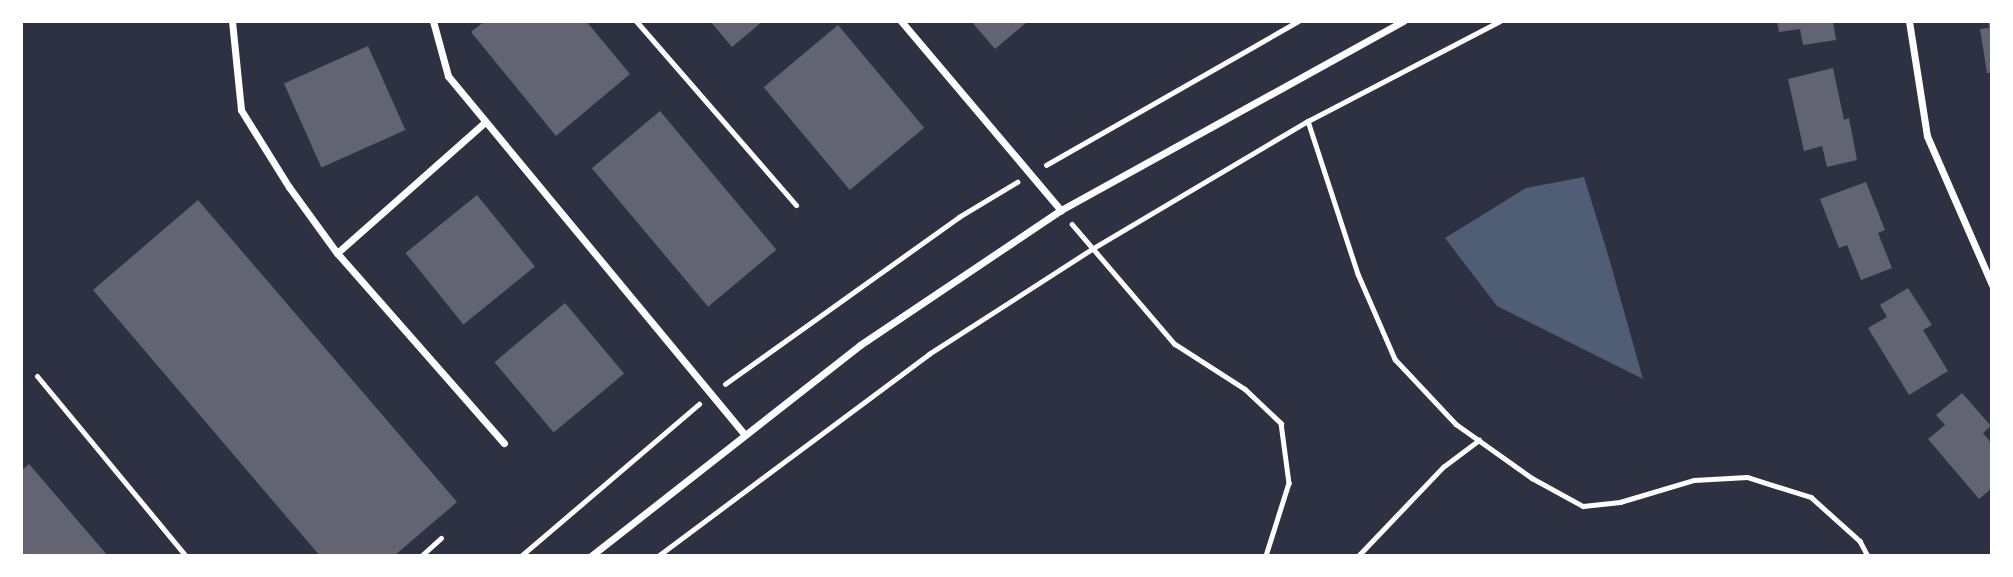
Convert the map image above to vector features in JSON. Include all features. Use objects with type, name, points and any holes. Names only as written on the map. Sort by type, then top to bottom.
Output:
[{"type":"street","points":[[232,21],[241,110],[337,253],[505,443]]},
{"type":"street","points":[[433,21],[448,76],[484,123],[743,433]]},
{"type":"street","points":[[901,21],[1060,210]]},
{"type":"street","points":[[591,556],[743,433],[860,345],[1060,210],[1404,21]]},
{"type":"street","points":[[1909,21],[1927,136],[1992,285]]},
{"type":"street","points":[[337,253],[484,123]]},
{"type":"lane","points":[[636,21],[796,205]]},
{"type":"lane","points":[[37,376],[186,556]]},
{"type":"lane","points":[[421,556],[441,538]]},
{"type":"path","points":[[522,556],[643,447],[710,395],[960,217],[1298,21]]},
{"type":"path","points":[[658,556],[929,354],[1092,249],[1308,121],[1500,21]]},
{"type":"path","points":[[1308,121],[1358,274],[1395,359],[1456,424],[1583,506],[1620,502],[1693,480],[1747,477],[1811,497],[1860,541],[1868,556]]},
{"type":"path","points":[[1060,210],[1175,344],[1245,389],[1281,423],[1289,483],[1266,556]]},
{"type":"path","points":[[1358,556],[1443,467],[1479,440]]},
{"type":"water","points":[[1584,177],[1643,379],[1497,306],[1445,238],[1526,188]]},
{"type":"building","points":[[485,21],[586,21],[630,74],[556,136],[471,32]]},
{"type":"building","points":[[710,21],[763,21],[732,47]]},
{"type":"building","points":[[971,21],[1028,21],[995,49]]},
{"type":"building","points":[[1777,21],[1833,21],[1836,40],[1803,45],[1800,29],[1779,32]]},
{"type":"building","points":[[1988,21],[1992,21],[1992,73],[1987,73],[1980,29],[1989,28]]},
{"type":"building","points":[[838,25],[924,128],[850,190],[764,87]]},
{"type":"building","points":[[368,46],[405,130],[321,167],[284,83]]},
{"type":"building","points":[[1833,68],[1844,120],[1849,118],[1857,160],[1827,167],[1822,146],[1804,151],[1788,79]]},
{"type":"building","points":[[660,111],[776,250],[708,307],[592,168]]},
{"type":"building","points":[[1866,182],[1885,230],[1878,233],[1892,268],[1861,280],[1847,245],[1839,248],[1820,199]]},
{"type":"building","points":[[477,195],[535,266],[463,324],[406,253]]},
{"type":"building","points":[[198,200],[457,502],[394,556],[320,556],[93,290]]},
{"type":"building","points":[[1908,288],[1932,325],[1923,330],[1948,371],[1909,395],[1868,328],[1887,317],[1880,305]]},
{"type":"building","points":[[565,303],[624,373],[554,433],[495,362]]},
{"type":"building","points":[[1962,393],[1991,426],[1983,433],[1992,444],[1992,488],[1979,499],[1928,439],[1945,425],[1936,415]]},
{"type":"building","points":[[29,464],[108,556],[21,556],[21,471]]}]
